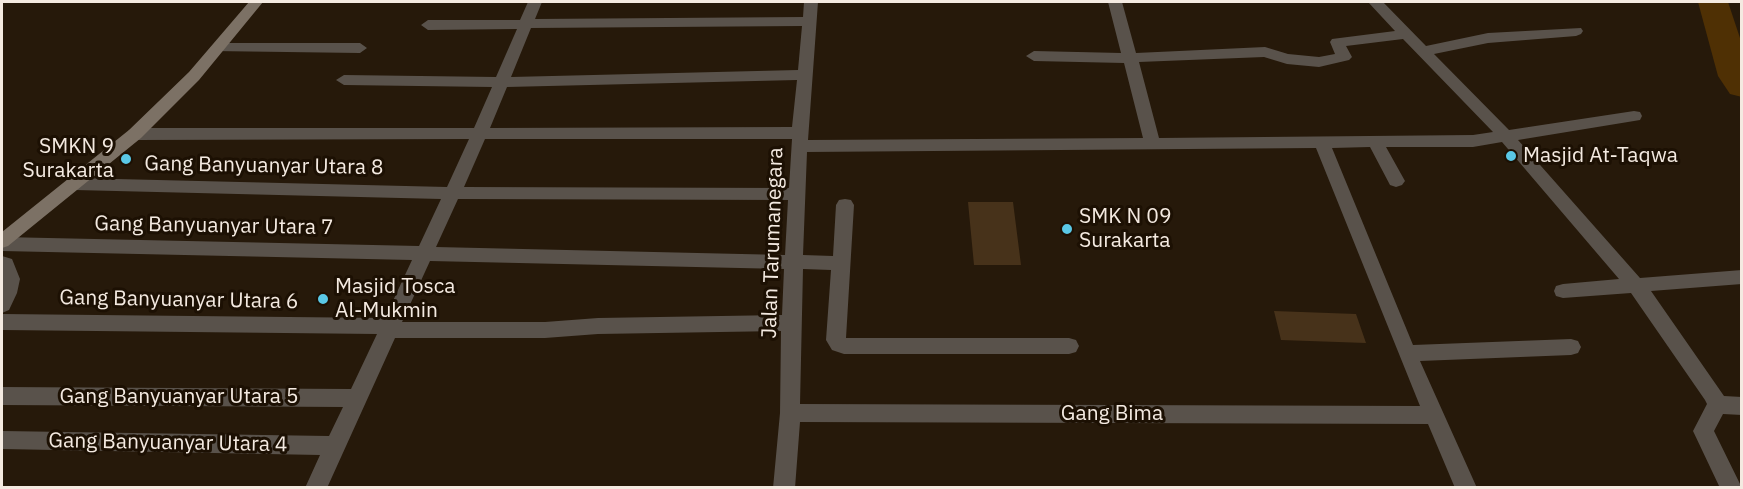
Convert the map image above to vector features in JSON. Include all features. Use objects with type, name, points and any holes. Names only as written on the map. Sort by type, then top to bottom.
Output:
[{"type":"main road","points":[[2,242],[135,134],[194,76],[256,2]]},
{"type":"street","points":[[316,488],[426,253],[535,2]]},
{"type":"street","name":"Jalan Tarumanegara","points":[[784,488],[790,413],[791,323],[800,140],[811,2]]},
{"type":"street","points":[[1115,2],[1153,144]]},
{"type":"street","points":[[1375,2],[1505,135],[1637,286],[1709,386],[1717,405],[1704,431],[1706,440],[1732,488]]},
{"type":"street","points":[[428,25],[524,26],[810,21]]},
{"type":"street","points":[[1423,51],[1488,38],[1576,30]]},
{"type":"street","points":[[1034,56],[1131,58],[1265,52],[1287,59],[1319,62],[1343,59],[1344,55],[1337,42],[1407,34]]},
{"type":"street","points":[[217,48],[360,48]]},
{"type":"street","points":[[344,81],[500,82],[805,75]]},
{"type":"street","points":[[135,134],[480,133],[1153,144],[1473,141],[1634,116]]},
{"type":"street","points":[[1322,142],[1407,353],[1466,488]]},
{"type":"street","points":[[1375,142],[1396,181]]},
{"type":"street","name":"Gang Banyuanyar Utara 8","points":[[75,184],[452,193],[797,194]]},
{"type":"street","points":[[845,205],[836,340],[844,346],[1069,346]]},
{"type":"street","name":"Gang Banyuanyar Utara 7","points":[[2,242],[842,262]]},
{"type":"street","points":[[2,263],[6,264],[11,279],[2,305]]},
{"type":"street","points":[[1563,291],[1742,277]]},
{"type":"street","name":"Gang Banyuanyar Utara 6","points":[[2,322],[545,330],[598,326],[791,323]]},
{"type":"street","points":[[1407,353],[1571,347]]},
{"type":"street","name":"Gang Banyuanyar Utara 5","points":[[2,396],[357,398]]},
{"type":"street","points":[[1717,405],[1742,406]]},
{"type":"street","name":"Gang Bima","points":[[790,413],[1434,416]]},
{"type":"street","name":"Gang Banyuanyar Utara 4","points":[[2,441],[335,446]]},
{"type":"shaded area","points":[[968,202],[1013,202],[1021,265],[974,265]]},
{"type":"shaded area","points":[[1274,311],[1356,314],[1366,343],[1281,340]]},
{"type":"waterway","points":[[1713,2],[1735,76],[1742,86]]},
{"type":"place","name":"Masjid At-Taqwa","points":[[1511,156]]},
{"type":"place","name":"SMKN 9 Surakarta","points":[[126,159]]},
{"type":"place","name":"SMK N 09 Surakarta","points":[[1067,229]]},
{"type":"place","name":"Masjid Tosca Al-Mukmin","points":[[323,299]]}]
